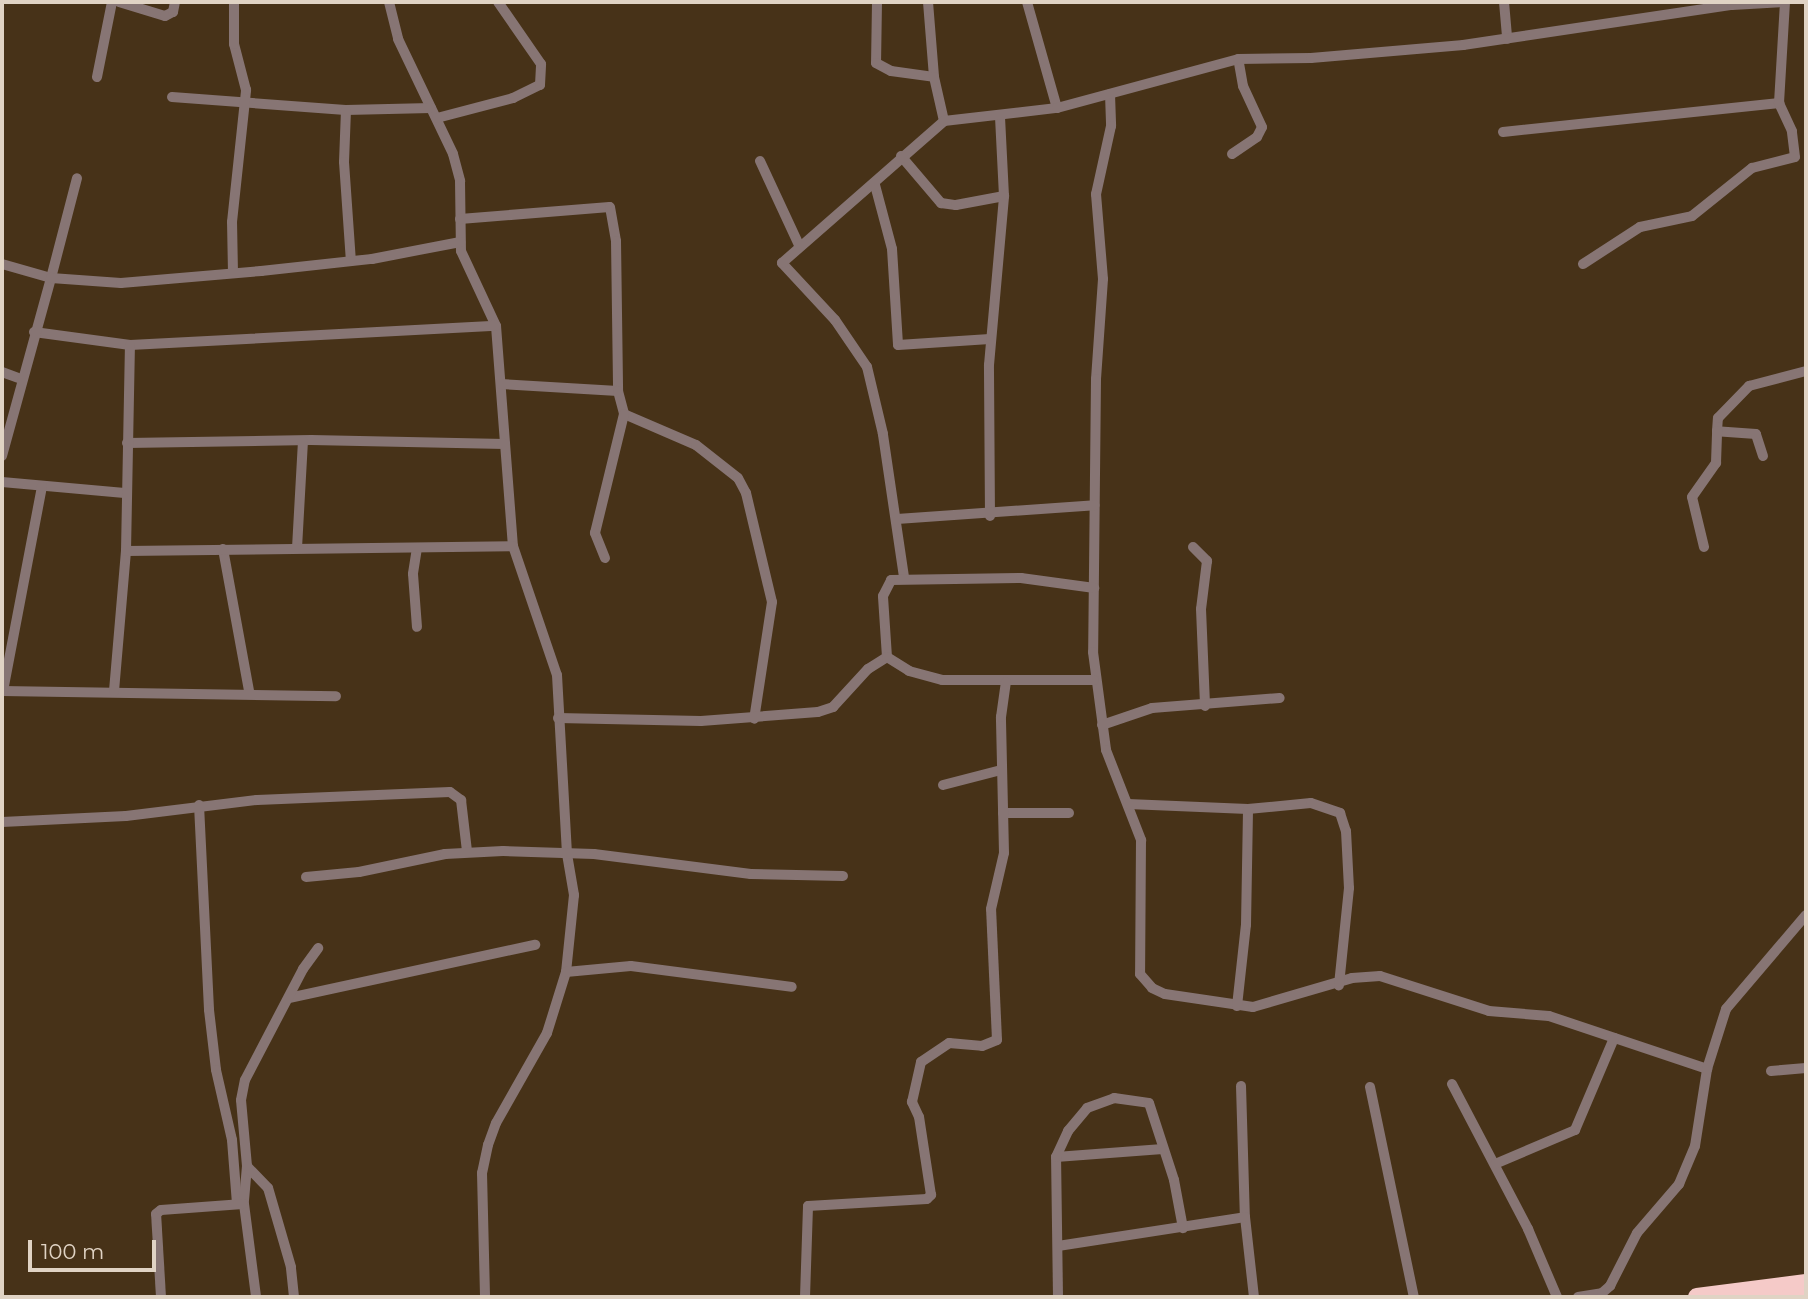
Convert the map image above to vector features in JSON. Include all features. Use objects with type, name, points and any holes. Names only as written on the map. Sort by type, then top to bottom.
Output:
[{"type":"highway","points":[[1697,1297],[1806,1283]]},
{"type":"highway","points":[[1789,1297],[1806,1296]]},
{"type":"street","points":[[97,77],[112,2]]},
{"type":"street","points":[[119,2],[165,16],[173,12],[175,2]]},
{"type":"street","points":[[233,273],[241,104],[245,76],[234,44],[234,2]]},
{"type":"street","points":[[389,2],[398,39],[434,113],[460,181],[460,242],[465,264],[496,326],[513,546],[557,675],[567,854],[574,895],[566,972],[547,1033],[496,1123],[488,1145],[482,1173],[485,1297]]},
{"type":"street","points":[[172,97],[241,104],[434,113],[525,94],[540,85],[541,64],[498,2]]},
{"type":"street","points":[[877,2],[876,63],[891,71],[934,77]]},
{"type":"street","points":[[928,2],[934,77],[944,121]]},
{"type":"street","points":[[1027,2],[1057,108]]},
{"type":"street","points":[[1504,2],[1507,39]]},
{"type":"street","points":[[904,577],[897,519],[867,368],[835,320],[782,263],[799,245],[874,186],[901,156],[944,121],[1000,117],[1057,108],[1238,58],[1311,58],[1507,39],[1732,3],[1784,2],[1779,103],[1795,145],[1792,160],[1752,168],[1692,216],[1640,227],[1583,264]]},
{"type":"street","points":[[1232,154],[1257,137],[1262,127],[1243,86],[1238,58]]},
{"type":"street","points":[[1110,94],[1111,126],[1096,194],[1103,279],[1096,379],[1094,680],[1111,766],[1140,840],[1140,974],[1152,988],[1165,994],[1237,1006],[1281,1002],[1367,975],[1391,978],[1489,1011],[1549,1016],[1707,1069]]},
{"type":"street","points":[[1503,132],[1779,103]]},
{"type":"street","points":[[346,110],[344,162],[351,261]]},
{"type":"street","points":[[990,516],[990,339],[1004,196],[1000,117]]},
{"type":"street","points":[[901,156],[941,203],[956,205],[1004,196]]},
{"type":"street","points":[[760,162],[799,245]]},
{"type":"street","points":[[2,456],[77,178]]},
{"type":"street","points":[[874,186],[892,248],[898,345],[990,339]]},
{"type":"street","points":[[460,219],[610,207],[615,241],[618,391],[624,414],[595,533],[605,558]]},
{"type":"street","points":[[2,264],[51,278],[121,283],[351,261],[460,242]]},
{"type":"street","points":[[34,332],[130,345],[496,326]]},
{"type":"street","points":[[114,691],[125,551],[130,345]]},
{"type":"street","points":[[1704,547],[1692,497],[1716,463],[1718,418],[1749,386],[1806,371]]},
{"type":"street","points":[[2,372],[21,379]]},
{"type":"street","points":[[501,384],[618,391]]},
{"type":"street","points":[[624,414],[696,445],[738,478],[746,493],[773,613],[754,719]]},
{"type":"street","points":[[1717,431],[1756,434],[1763,456]]},
{"type":"street","points":[[127,443],[303,440],[505,444]]},
{"type":"street","points":[[298,548],[303,440]]},
{"type":"street","points":[[2,482],[125,493]]},
{"type":"street","points":[[42,487],[3,691],[249,691],[336,696]]},
{"type":"street","points":[[897,519],[990,516],[1096,505]]},
{"type":"street","points":[[125,551],[513,546]]},
{"type":"street","points":[[1193,547],[1208,561],[1202,609],[1205,706]]},
{"type":"street","points":[[417,548],[413,574],[417,627]]},
{"type":"street","points":[[223,549],[249,691]]},
{"type":"street","points":[[887,657],[884,586],[904,577],[1021,578],[1094,588]]},
{"type":"street","points":[[558,718],[754,719],[833,707],[868,669],[887,657]]},
{"type":"street","points":[[887,657],[922,676],[1006,682],[1094,680]]},
{"type":"street","points":[[805,1297],[808,1206],[927,1199],[931,1195],[919,1117],[912,1102],[921,1062],[949,1043],[982,1046],[997,1040],[991,909],[1004,853],[1001,770],[1006,682]]},
{"type":"street","points":[[1102,725],[1152,708],[1205,706],[1280,698]]},
{"type":"street","points":[[943,785],[1001,770]]},
{"type":"street","points":[[2,822],[114,817],[199,805],[450,792],[461,800],[467,851]]},
{"type":"street","points":[[1128,804],[1248,809],[1311,803],[1340,813],[1346,831],[1349,888],[1339,985]]},
{"type":"street","points":[[199,805],[209,1010],[216,1070],[232,1140],[256,1297]]},
{"type":"street","points":[[1237,1006],[1249,877],[1248,809]]},
{"type":"street","points":[[1003,813],[1069,813]]},
{"type":"street","points":[[306,877],[359,872],[467,851],[567,854],[751,874],[843,876]]},
{"type":"street","points":[[1578,1297],[1606,1290],[1637,1233],[1679,1184],[1700,1125],[1707,1069],[1732,999],[1806,915]]},
{"type":"street","points":[[289,998],[535,945]]},
{"type":"street","points":[[240,1204],[247,1166],[242,1090],[318,948]]},
{"type":"street","points":[[566,972],[631,966],[792,987]]},
{"type":"street","points":[[1495,1164],[1575,1130],[1614,1038]]},
{"type":"street","points":[[1771,1071],[1806,1068]]},
{"type":"street","points":[[1452,1084],[1495,1164],[1557,1297]]},
{"type":"street","points":[[1241,1086],[1245,1217],[1254,1297]]},
{"type":"street","points":[[1370,1087],[1381,1126],[1414,1297]]},
{"type":"street","points":[[1058,1297],[1056,1157],[1068,1131],[1087,1108],[1114,1098],[1149,1103],[1183,1228]]},
{"type":"street","points":[[1056,1157],[1163,1149]]},
{"type":"street","points":[[247,1166],[268,1188],[291,1268],[294,1297]]},
{"type":"street","points":[[161,1297],[156,1214],[161,1210],[240,1204]]},
{"type":"street","points":[[1058,1246],[1245,1217]]}]
